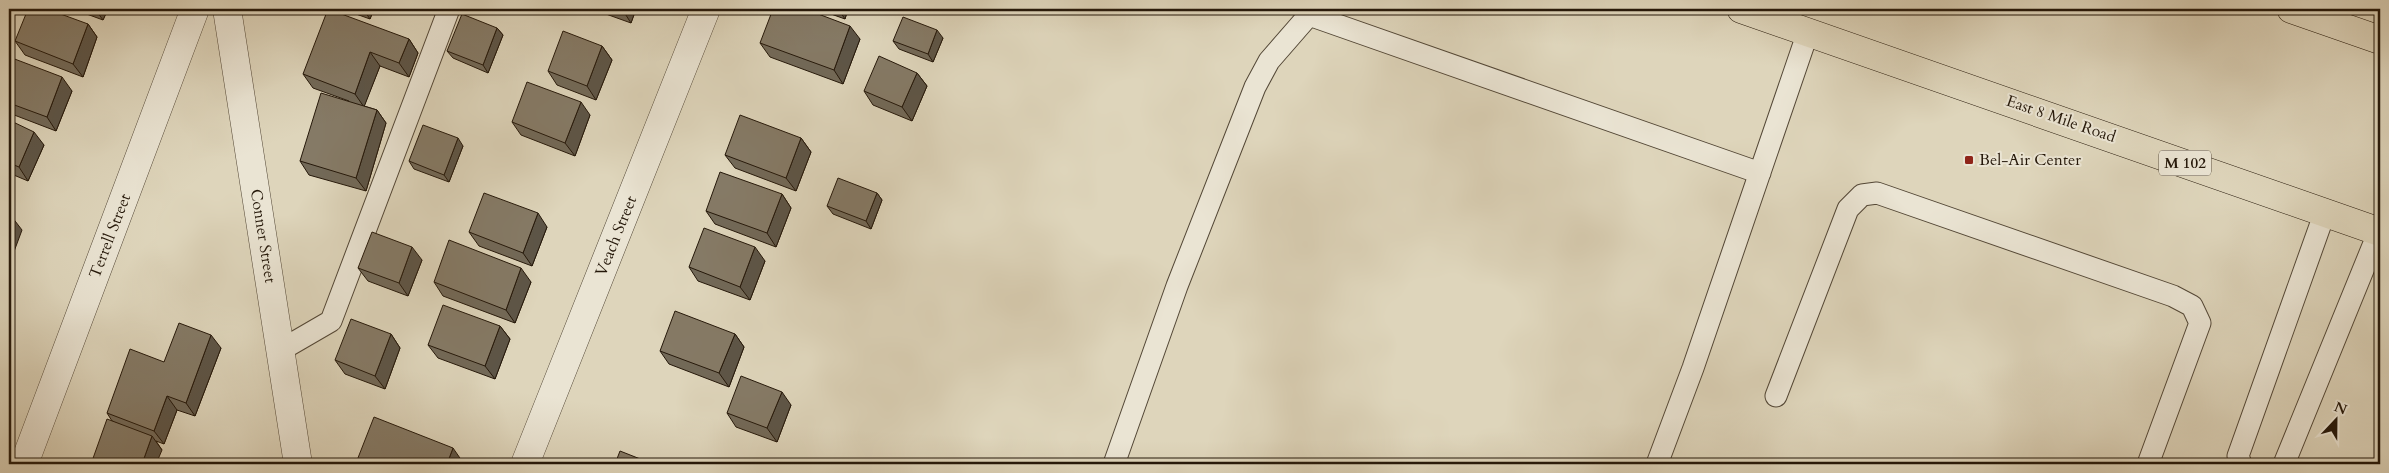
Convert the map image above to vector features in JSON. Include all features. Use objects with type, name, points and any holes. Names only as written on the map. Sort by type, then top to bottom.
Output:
[{"type":"highway","name":"East 8 Mile Road","points":[[1741,9],[2380,231]]},
{"type":"highway","points":[[2291,9],[2380,40]]},
{"type":"street","name":"Terrell Street","points":[[24,464],[195,9]]},
{"type":"street","name":"Conner Street","points":[[228,9],[298,464]]},
{"type":"street","name":"Veach Street","points":[[525,464],[706,9]]},
{"type":"lane","points":[[280,350],[331,321],[449,9]]},
{"type":"lane","points":[[1114,464],[1178,286],[1255,87],[1269,61],[1310,12],[1760,173]]},
{"type":"lane","points":[[1657,464],[1693,368],[1808,32]]},
{"type":"lane","points":[[1776,396],[1848,209],[1862,195],[1877,193],[2173,296],[2192,306],[2200,323],[2148,464]]},
{"type":"lane","points":[[2241,464],[2238,456],[2325,212]]},
{"type":"lane","points":[[2284,464],[2380,231]]},
{"type":"building","points":[[28,9],[47,9],[88,24],[73,64],[15,41]]},
{"type":"building","points":[[328,9],[409,39],[399,63],[370,52],[355,94],[303,74]]},
{"type":"building","points":[[773,9],[805,9],[850,26],[834,70],[760,43]]},
{"type":"building","points":[[462,14],[497,28],[483,65],[447,51]]},
{"type":"building","points":[[903,17],[937,30],[928,54],[893,41]]},
{"type":"building","points":[[563,31],[602,46],[587,86],[548,71]]},
{"type":"building","points":[[879,56],[917,73],[902,107],[864,91]]},
{"type":"building","points":[[12,58],[62,77],[47,117],[9,103],[9,68]]},
{"type":"building","points":[[527,82],[581,102],[565,143],[512,122]]},
{"type":"building","points":[[321,93],[377,110],[356,178],[300,161]]},
{"type":"building","points":[[740,115],[801,138],[786,178],[725,155]]},
{"type":"building","points":[[9,120],[34,132],[19,167],[9,163]]},
{"type":"building","points":[[423,125],[458,138],[444,175],[409,161]]},
{"type":"building","points":[[720,172],[782,194],[767,233],[706,211]]},
{"type":"building","points":[[838,178],[877,193],[866,221],[827,206]]},
{"type":"building","points":[[484,193],[538,213],[523,253],[469,232]]},
{"type":"building","points":[[704,228],[755,247],[740,287],[689,267]]},
{"type":"building","points":[[372,232],[412,247],[399,283],[358,268]]},
{"type":"building","points":[[449,240],[521,268],[506,310],[434,282]]},
{"type":"building","points":[[443,305],[500,326],[485,366],[428,345]]},
{"type":"building","points":[[675,311],[735,334],[719,373],[660,351]]},
{"type":"building","points":[[351,319],[391,334],[375,376],[335,360]]},
{"type":"building","points":[[179,323],[211,335],[186,403],[167,396],[154,431],[107,413],[130,349],[164,362]]},
{"type":"building","points":[[741,376],[782,392],[767,428],[727,413]]},
{"type":"building","points":[[374,417],[453,448],[447,464],[356,463]]},
{"type":"building","points":[[107,419],[152,436],[142,464],[91,464]]},
{"type":"building","points":[[620,451],[653,464],[615,464]]},
{"type":"place","name":"Bel-Air Center","points":[[1969,160]]}]
